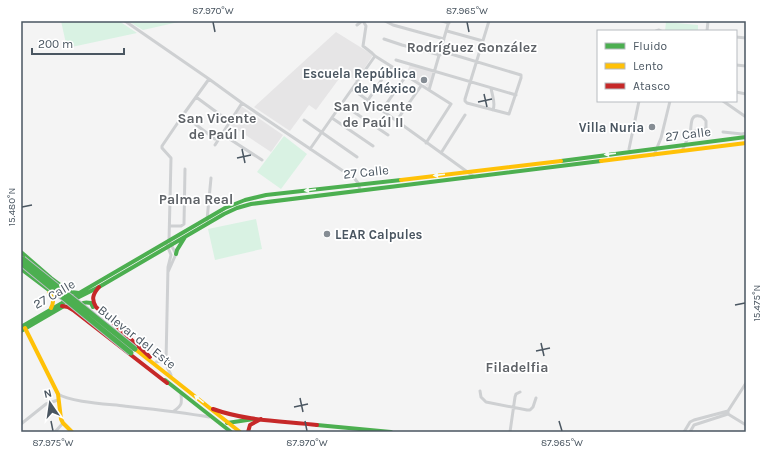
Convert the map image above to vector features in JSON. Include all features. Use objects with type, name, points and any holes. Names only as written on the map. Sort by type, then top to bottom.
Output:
[{"type":"main road","name":"27 Calle","points":[[683,148],[746,137]]},
{"type":"main road","name":"27 Calle","points":[[359,187],[473,176],[661,150],[746,143]]},
{"type":"main road","name":"27 Calle","points":[[22,327],[99,287],[207,221],[224,214],[240,204],[466,172],[654,154],[661,150]]},
{"type":"main road","name":"27 Calle","points":[[22,327],[51,308],[185,236],[207,221]]},
{"type":"main road","points":[[176,254],[185,236]]},
{"type":"main road","points":[[21,252],[60,285],[69,291],[79,293]]},
{"type":"main road","name":"Bulevar del Este","points":[[22,260],[133,351],[181,394],[230,432]]},
{"type":"main road","points":[[21,269],[53,298],[54,302],[51,308]]},
{"type":"main road","points":[[38,283],[55,294],[60,292],[60,285]]},
{"type":"main road","points":[[99,287],[93,294],[94,305],[171,375],[176,382]]},
{"type":"main road","points":[[83,318],[79,311],[80,306],[83,303],[88,302],[95,310],[119,328]]},
{"type":"main road","points":[[62,306],[70,308],[136,360],[167,382]]},
{"type":"main road","points":[[22,327],[58,397],[60,415],[64,423],[72,432]]},
{"type":"main road","name":"Bulevar del Este","points":[[133,351],[176,382],[240,432]]},
{"type":"main road","points":[[209,407],[224,413],[259,419],[391,432]]},
{"type":"main road","points":[[220,424],[259,419]]},
{"type":"main road","points":[[248,432],[249,426],[259,419]]},
{"type":"street","points":[[125,21],[242,103],[355,179],[359,187]]},
{"type":"street","points":[[357,25],[362,21],[366,26],[364,46],[375,56],[451,104],[426,143]]},
{"type":"street","points":[[386,21],[393,25],[444,39]]},
{"type":"street","points":[[429,90],[449,22],[442,21]]},
{"type":"street","points":[[384,39],[402,45],[477,62],[521,75],[522,78],[509,114],[467,103],[465,101],[477,62],[484,42],[489,21]]},
{"type":"street","points":[[447,30],[484,42]]},
{"type":"street","points":[[310,149],[375,56]]},
{"type":"street","points":[[396,60],[516,95]]},
{"type":"street","points":[[368,100],[391,66]]},
{"type":"street","points":[[382,110],[406,76]]},
{"type":"street","points":[[171,375],[167,367],[166,358],[168,264],[171,255],[169,244],[171,158],[163,150],[162,146],[182,115],[209,79]]},
{"type":"street","points":[[397,120],[421,86]]},
{"type":"street","points":[[352,88],[473,176]]},
{"type":"street","points":[[491,88],[494,100],[493,110]]},
{"type":"street","points":[[196,97],[230,122]]},
{"type":"street","points":[[629,149],[639,102]]},
{"type":"street","points":[[661,150],[661,138],[670,102]]},
{"type":"street","points":[[724,102],[746,117]]},
{"type":"street","points":[[215,145],[242,103]]},
{"type":"street","points":[[342,104],[388,135]]},
{"type":"street","points":[[182,115],[215,139]]},
{"type":"street","points":[[441,153],[465,115]]},
{"type":"street","points":[[683,148],[691,131],[692,118],[698,115],[706,121],[706,128],[698,131],[691,131]]},
{"type":"street","points":[[332,118],[373,146]]},
{"type":"street","points":[[304,120],[357,157]]},
{"type":"street","points":[[723,132],[742,134],[746,132]]},
{"type":"street","points":[[222,134],[262,160]]},
{"type":"street","points":[[170,226],[182,226],[184,224],[185,169]]},
{"type":"street","points":[[207,221],[211,178]]},
{"type":"street","points":[[168,272],[176,254],[169,244]]},
{"type":"street","points":[[156,362],[163,361],[166,358]]},
{"type":"street","points":[[690,432],[694,425],[728,413],[746,382]]},
{"type":"street","points":[[480,391],[481,397],[486,402],[526,410],[530,410],[536,398]]},
{"type":"street","points":[[510,432],[516,394],[520,392]]},
{"type":"street","points":[[174,411],[182,403],[181,394]]},
{"type":"street","points":[[21,424],[46,404],[58,397],[212,417]]},
{"type":"street","points":[[684,432],[690,422],[694,420],[728,413],[746,425]]},
{"type":"street","points":[[55,432],[64,423]]},
{"type":"shaded area","points":[[336,32],[373,55],[356,81],[344,72],[316,110],[309,105],[290,131],[254,107]]},
{"type":"shaded area","name":"Escuela República de México","points":[[410,65],[434,71],[428,87],[406,74]]},
{"type":"shaded area","points":[[241,106],[283,135],[271,152],[229,124]]},
{"type":"green space","points":[[61,21],[119,21],[137,33],[67,48]]},
{"type":"green space","points":[[128,21],[183,21],[143,30]]},
{"type":"green space","points":[[666,22],[698,25],[698,30],[665,30]]},
{"type":"green space","points":[[284,136],[307,154],[281,189],[257,172]]},
{"type":"green space","points":[[256,219],[262,249],[215,260],[208,229]]},
{"type":"traffic: fast","points":[[561,161],[746,137]]},
{"type":"traffic: fast","points":[[73,300],[99,287],[224,214],[251,204],[601,161]]},
{"type":"traffic: fast","points":[[21,327],[225,208],[245,200],[266,195],[401,180]]},
{"type":"traffic: fast","points":[[176,254],[185,237]]},
{"type":"traffic: fast","points":[[21,252],[67,290],[79,293]]},
{"type":"traffic: fast","points":[[23,259],[135,349]]},
{"type":"traffic: fast","points":[[21,263],[131,353]]},
{"type":"traffic: fast","points":[[21,269],[54,294],[60,292]]},
{"type":"traffic: fast","points":[[79,308],[85,303],[91,303],[93,307]]},
{"type":"traffic: fast","points":[[21,331],[64,306]]},
{"type":"traffic: fast","points":[[165,380],[231,432]]},
{"type":"traffic: fast","points":[[227,423],[254,419]]},
{"type":"traffic: fast","points":[[317,425],[391,432]]},
{"type":"traffic: slow","points":[[601,161],[746,143]]},
{"type":"traffic: slow","points":[[401,180],[561,161]]},
{"type":"traffic: slow","points":[[49,293],[53,300],[51,308]]},
{"type":"traffic: slow","points":[[25,328],[58,394],[61,419],[72,432]]},
{"type":"traffic: slow","points":[[135,349],[240,432]]},
{"type":"traffic: jam","points":[[99,287],[93,297],[96,307],[150,357]]},
{"type":"traffic: jam","points":[[62,306],[73,310],[167,383]]},
{"type":"traffic: jam","points":[[213,409],[238,416],[317,425]]},
{"type":"traffic: jam","points":[[248,432],[250,425],[261,419]]},
{"type":"place","name":"Escuela República de México","points":[[424,80]]},
{"type":"place","name":"Villa Nuria","points":[[652,127]]},
{"type":"place","name":"LEAR Calpules","points":[[327,234]]},
{"type":"district","name":"Rodríguez González","points":[[472,47]]},
{"type":"district","name":"San Vicente de Paúl II","points":[[373,114]]},
{"type":"district","name":"San Vicente de Paúl I","points":[[217,126]]},
{"type":"district","name":"Palma Real","points":[[196,199]]},
{"type":"district","name":"Filadelfia","points":[[517,367]]}]
